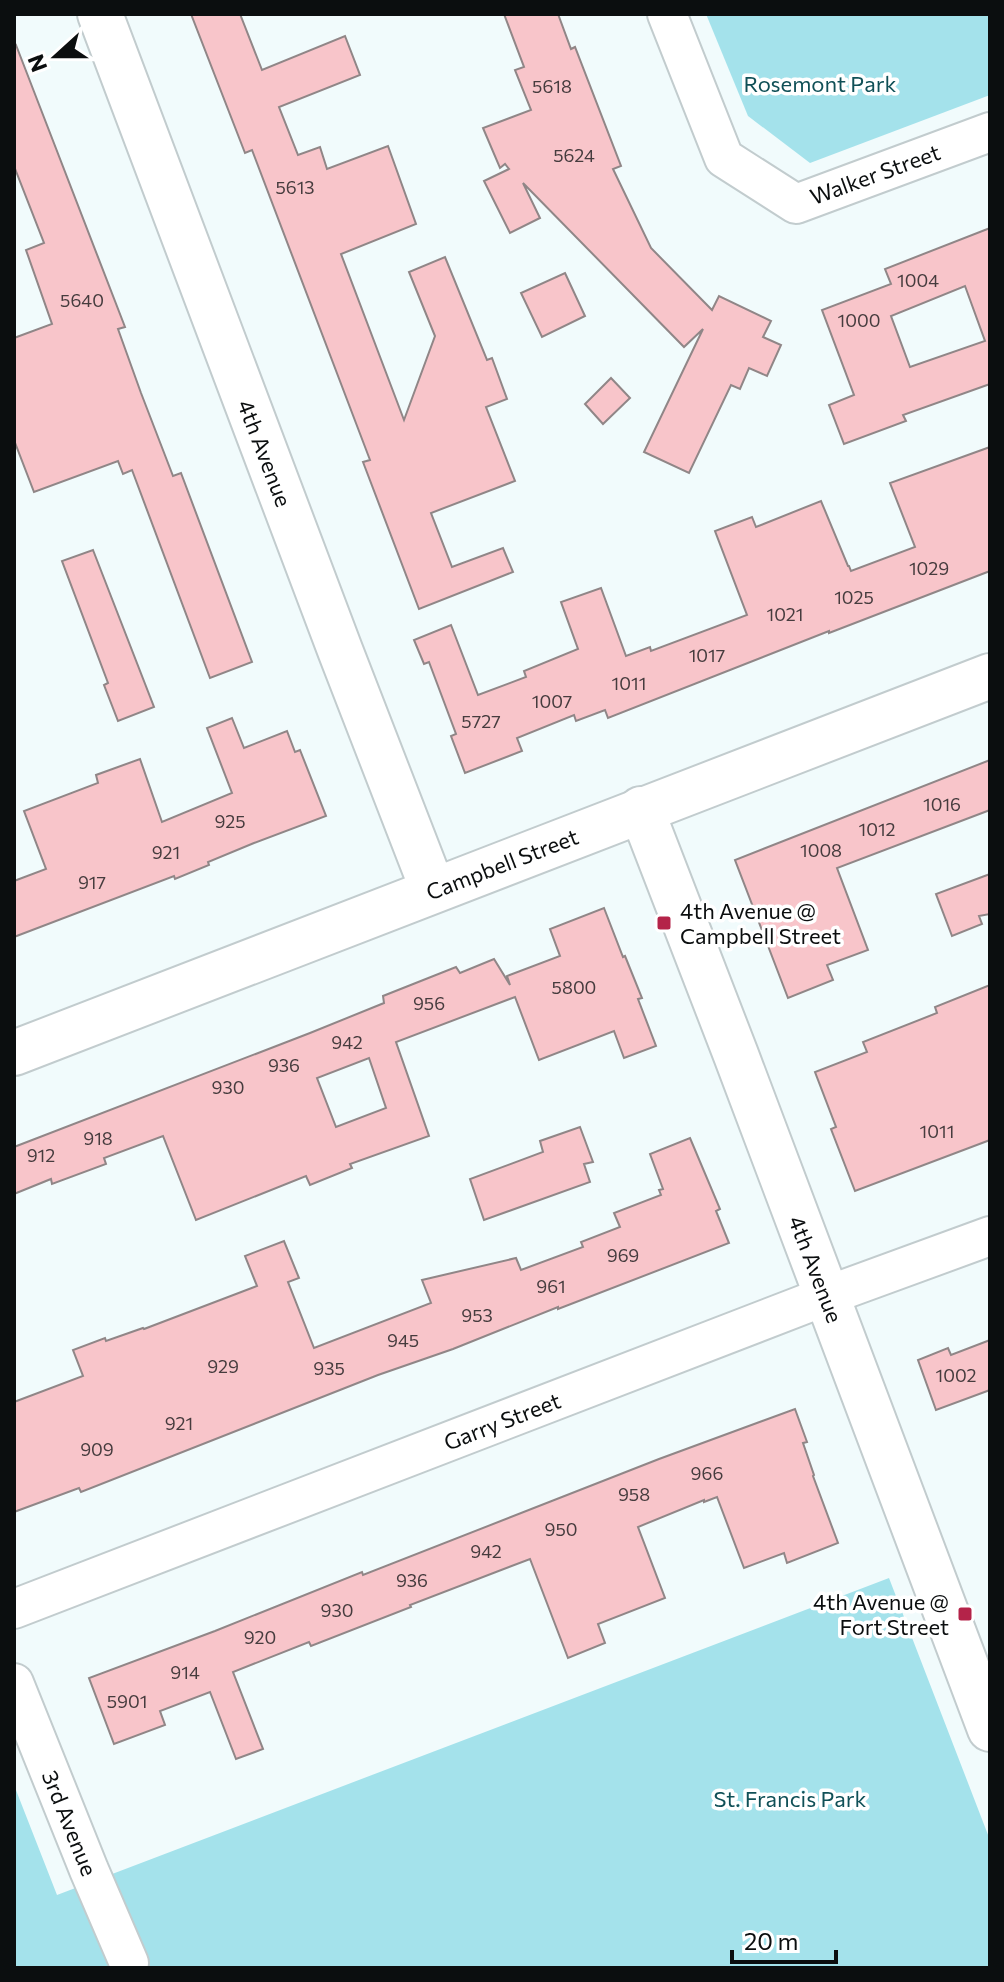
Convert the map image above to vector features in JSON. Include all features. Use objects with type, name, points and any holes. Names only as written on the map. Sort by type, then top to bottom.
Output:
[{"type":"street","name":"4th Avenue","points":[[100,14],[433,890]]},
{"type":"street","name":"Walker Street","points":[[667,14],[724,158],[796,204],[990,132]]},
{"type":"street","name":"Campbell Street","points":[[14,1053],[990,676]]},
{"type":"street","name":"4th Avenue","points":[[641,809],[990,1729]]},
{"type":"street","name":"Garry Street","points":[[14,1609],[826,1296],[990,1236]]},
{"type":"street","name":"3rd Avenue","points":[[14,1683],[129,1963]]},
{"type":"green space","name":"Rosemont Park","points":[[706,14],[990,14],[990,95],[810,163],[748,116]]},
{"type":"green space","name":"St. Francis Park","points":[[889,1578],[990,1840],[990,1968],[14,1968],[14,1785],[57,1895]]},
{"type":"building","points":[[191,14],[240,14],[262,70],[345,36],[360,75],[279,107],[298,155],[320,147],[327,169],[388,146],[416,224],[341,254],[404,420],[435,336],[409,272],[445,257],[487,360],[492,358],[507,399],[486,407],[515,481],[431,513],[452,567],[503,548],[513,572],[419,609],[363,462],[370,460],[252,150],[245,153]]},
{"type":"building","points":[[504,14],[558,14],[571,49],[575,47],[621,166],[613,169],[651,248],[712,310],[719,296],[771,321],[763,337],[781,345],[767,376],[749,368],[740,389],[731,385],[689,473],[644,452],[703,329],[684,347],[523,183],[540,218],[510,233],[484,181],[509,169],[505,164],[500,168],[483,128],[531,110],[515,70],[524,67]]},
{"type":"building","points":[[16,45],[125,327],[118,329],[141,393],[173,476],[181,473],[252,662],[210,678],[132,470],[123,474],[118,461],[34,492],[14,440],[14,338],[52,324],[26,250],[44,243],[14,166]]},
{"type":"building","points":[[990,228],[990,384],[903,415],[906,421],[844,444],[829,405],[854,395],[822,310],[891,284],[885,269]],"holes":[[[965,286],[985,341],[910,367],[891,316]]]},
{"type":"building","points":[[565,273],[585,316],[542,337],[521,293]]},
{"type":"building","points":[[611,378],[630,398],[603,424],[585,404]]},
{"type":"building","points":[[990,447],[990,571],[608,718],[605,710],[576,721],[574,715],[517,738],[522,751],[465,773],[451,736],[456,734],[429,662],[424,664],[414,640],[451,625],[478,695],[526,677],[524,671],[578,649],[561,602],[601,588],[626,656],[650,647],[651,651],[747,615],[715,531],[752,517],[756,527],[821,501],[851,571],[915,547],[890,483]]},
{"type":"building","points":[[93,550],[154,707],[118,721],[104,685],[108,683],[62,561]]},
{"type":"building","points":[[232,718],[244,748],[287,731],[295,752],[300,750],[326,816],[208,862],[209,865],[175,879],[174,876],[14,937],[14,881],[46,869],[24,811],[98,783],[96,775],[140,759],[162,822],[232,793],[207,728]]},
{"type":"building","points":[[990,760],[990,810],[837,868],[868,950],[827,965],[833,980],[788,998],[735,860]]},
{"type":"building","points":[[990,874],[990,914],[979,916],[982,924],[952,936],[936,894]]},
{"type":"building","points":[[604,908],[642,998],[638,999],[656,1046],[624,1058],[614,1031],[539,1060],[515,997],[396,1042],[429,1136],[350,1164],[352,1168],[310,1185],[306,1176],[196,1220],[163,1136],[104,1158],[106,1164],[52,1184],[51,1179],[14,1194],[14,1147],[384,1003],[383,996],[456,967],[460,973],[494,959],[510,985],[507,976],[560,956],[550,929]],"holes":[[[369,1058],[386,1108],[336,1127],[317,1078]]]},
{"type":"building","points":[[990,985],[990,1140],[855,1191],[831,1129],[836,1127],[815,1072],[867,1052],[863,1042],[937,1013],[935,1007]]},
{"type":"building","points":[[580,1127],[593,1162],[584,1164],[590,1182],[484,1220],[470,1179],[543,1152],[540,1141]]},
{"type":"building","points":[[690,1138],[720,1209],[716,1211],[729,1243],[378,1375],[81,1492],[79,1488],[14,1512],[14,1402],[83,1376],[73,1350],[105,1338],[106,1341],[144,1329],[257,1286],[245,1256],[284,1241],[299,1278],[288,1282],[314,1348],[431,1303],[422,1280],[516,1258],[521,1270],[583,1247],[581,1242],[620,1227],[614,1213],[661,1195],[659,1190],[663,1189],[650,1154]]},
{"type":"building","points":[[990,1340],[990,1390],[936,1410],[918,1360],[948,1348],[951,1355]]},
{"type":"building","points":[[795,1409],[807,1442],[803,1443],[813,1476],[838,1543],[787,1563],[784,1553],[744,1568],[717,1497],[704,1500],[638,1527],[665,1598],[598,1624],[605,1643],[568,1658],[530,1559],[311,1646],[309,1642],[233,1672],[263,1749],[236,1759],[210,1692],[160,1711],[165,1725],[114,1744],[89,1678]]},
{"type":"place","name":"4th Avenue @ Campbell Street","points":[[664,923]]},
{"type":"place","name":"4th Avenue @ Fort Street","points":[[965,1614]]}]
